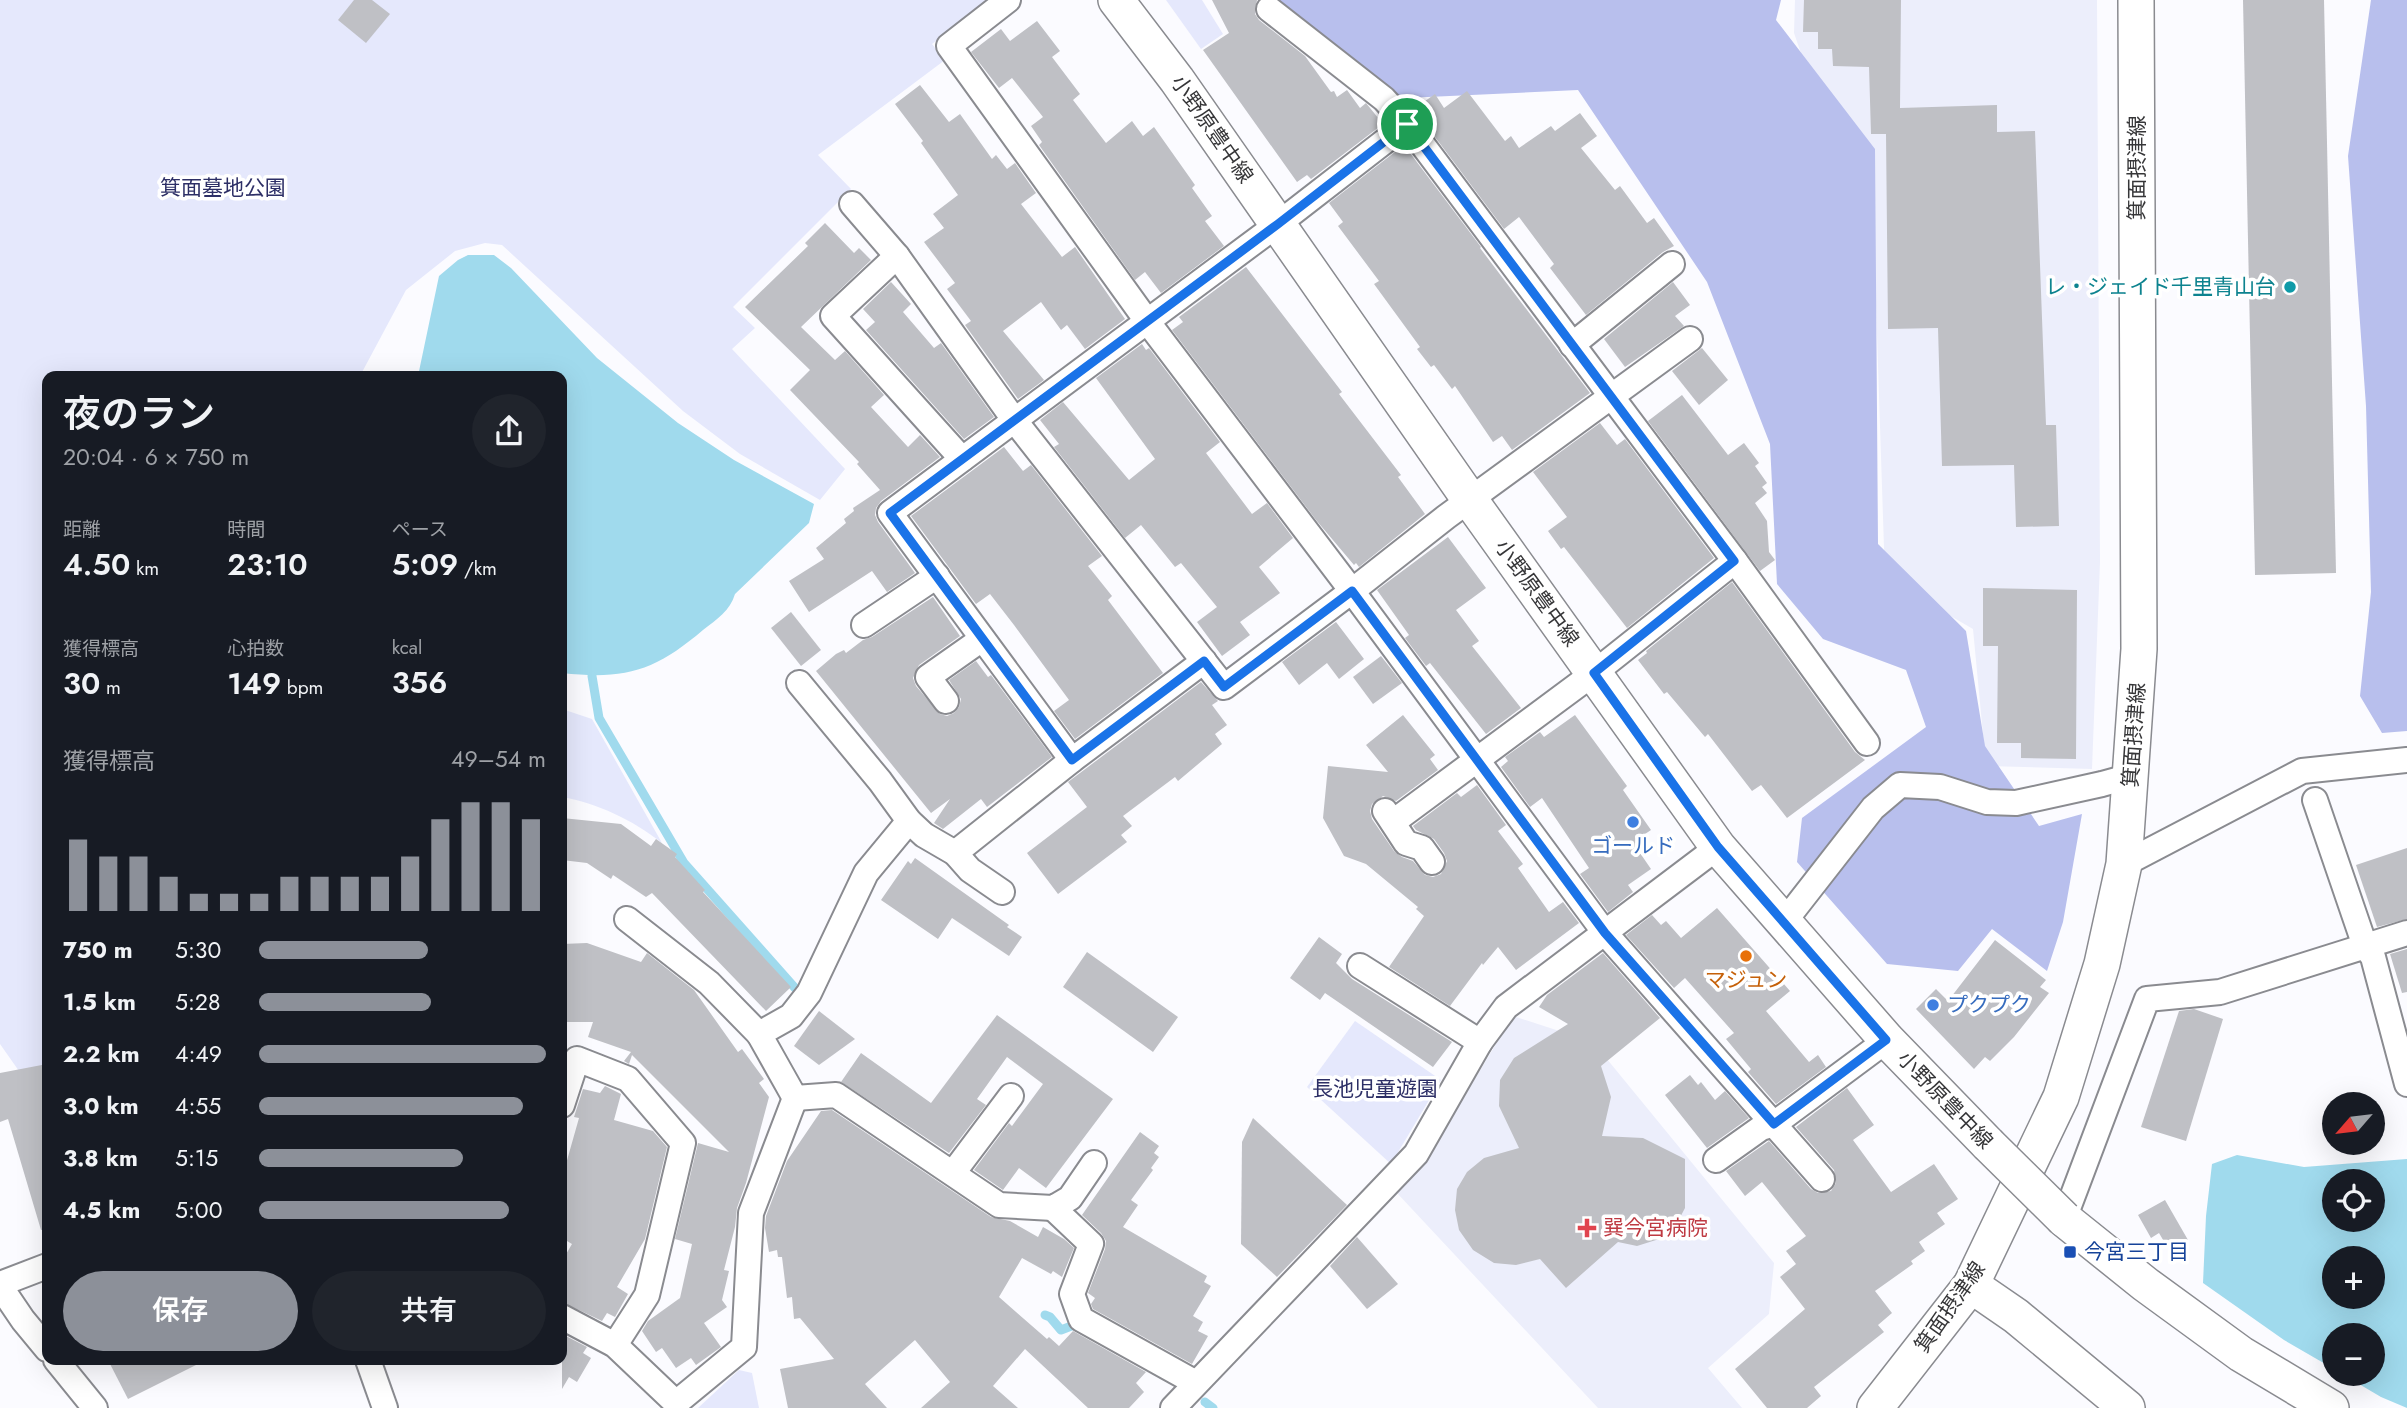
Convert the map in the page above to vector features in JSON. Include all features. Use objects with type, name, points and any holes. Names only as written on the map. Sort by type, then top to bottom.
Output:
[{"type":"street","points":[[1008,0],[949,46],[1147,321],[1478,759],[1605,933],[1822,1179]]},
{"type":"street","name":"小野原豊中線","points":[[1116,0],[1177,80],[1470,500],[1718,847],[1886,1040],[2064,1219],[2145,1284],[2241,1354],[2331,1408]]},
{"type":"street","name":"箕面摂津線","points":[[1875,1408],[1971,1285],[2061,1097],[2102,964],[2124,864],[2139,649],[2136,0]]},
{"type":"street","points":[[1269,9],[1384,99],[1407,124],[1867,743]]},
{"type":"street","points":[[1072,760],[890,513],[1278,224],[1407,124]]},
{"type":"street","points":[[852,204],[897,256],[1015,421],[1224,687],[1470,500],[1690,339]]},
{"type":"street","points":[[897,256],[834,316],[962,460]]},
{"type":"street","points":[[1572,345],[1672,264]]},
{"type":"street","points":[[1432,862],[1422,848],[1406,843],[1389,816],[1478,759],[1594,673],[1734,561]]},
{"type":"street","points":[[864,625],[937,576]]},
{"type":"street","points":[[946,701],[929,677],[982,639]]},
{"type":"street","points":[[955,853],[1072,760],[1204,661]]},
{"type":"street","points":[[799,683],[880,781],[909,821],[924,835],[955,853],[970,870],[1002,892]]},
{"type":"street","points":[[2124,864],[2302,771],[2407,760]]},
{"type":"street","points":[[1784,922],[1874,808],[1900,785],[1940,787],[1987,802],[2015,803],[2131,776]]},
{"type":"street","points":[[2315,800],[2365,946],[2373,957],[2407,1084]]},
{"type":"street","points":[[759,1034],[791,1016],[808,993],[866,873],[909,821]]},
{"type":"street","points":[[1172,1408],[1416,1154],[1480,1042],[1506,1007],[1718,847]]},
{"type":"street","points":[[627,919],[709,983],[759,1034],[795,1098]]},
{"type":"street","points":[[2064,1219],[2147,999],[2220,992],[2407,933]]},
{"type":"street","points":[[1360,966],[1480,1042]]},
{"type":"street","points":[[1716,1160],[1761,1128],[1774,1124],[1886,1040]]},
{"type":"street","points":[[567,1090],[577,1059],[628,1079],[683,1143],[647,1295],[615,1346]]},
{"type":"street","points":[[795,1098],[836,1095],[999,1205],[1053,1208],[1070,1198],[1094,1163]]},
{"type":"street","points":[[953,1173],[1011,1096]]},
{"type":"street","points":[[567,1320],[615,1346],[676,1406],[744,1347],[751,1213],[795,1098]]},
{"type":"street","points":[[1053,1208],[1091,1244],[1072,1294],[1081,1319],[1196,1383]]},
{"type":"street","points":[[42,1268],[0,1285],[42,1343]]},
{"type":"street","points":[[1971,1285],[2016,1315],[2127,1408]]},
{"type":"street","points":[[60,1365],[95,1408]]},
{"type":"street","points":[[370,1365],[385,1408]]},
{"type":"shaded area","points":[[1268,0],[1781,0],[1776,20],[1875,149],[1878,544],[1966,631],[1985,746],[2039,826],[2082,814],[2063,922],[2047,971],[1992,929],[1958,971],[1887,964],[1797,862],[1802,818],[1926,727],[1906,670],[1823,639],[1777,584],[1770,444],[1707,282],[1578,90],[1384,99]]},
{"type":"shaded area","points":[[1795,0],[2097,0],[2100,562],[2092,769],[1986,766],[1973,629],[1885,578],[1871,152],[1824,120],[1794,33]]},
{"type":"shaded area","points":[[2371,0],[2407,0],[2407,731],[2382,733],[2360,696],[2371,592],[2366,406],[2348,156]]},
{"type":"shaded area","points":[[468,255],[494,255],[511,268],[597,358],[678,423],[734,460],[814,504],[809,523],[735,594],[722,614],[670,655],[638,670],[622,673],[567,673],[567,371],[419,371],[439,276]]},
{"type":"shaded area","name":"巽今宮病院","points":[[1513,1016],[1593,1042],[1774,1263],[1769,1314],[1708,1368],[1742,1408],[1598,1408],[1397,1193],[1422,1166]]},
{"type":"shaded area","points":[[2237,1155],[2304,1167],[2407,1159],[2407,1408],[2362,1386],[2385,1386],[2385,1323],[2322,1323],[2322,1362],[2284,1340],[2203,1283],[2212,1164]]},
{"type":"green space","name":"箕面墓地公園","points":[[0,0],[990,0],[932,44],[945,60],[818,155],[851,189],[733,307],[755,328],[732,349],[845,469],[820,500],[740,454],[683,411],[502,245],[485,243],[455,251],[406,290],[363,371],[42,371],[42,1090],[33,1091],[0,1044]]},
{"type":"green space","points":[[1166,0],[1202,0],[1223,34],[1201,49]]},
{"type":"green space","points":[[567,711],[592,719],[662,843],[639,827],[588,803],[567,798]]},
{"type":"green space","name":"長池児童遊園","points":[[1355,1021],[1441,1080],[1391,1164],[1307,1087]]},
{"type":"green space","points":[[739,1370],[752,1373],[759,1408],[698,1408]]},
{"type":"building","points":[[354,0],[372,0],[390,14],[366,43],[338,20]]},
{"type":"building","points":[[1212,0],[1257,0],[1255,14],[1259,20],[1305,56],[1331,92],[1334,91],[1337,97],[1347,90],[1360,108],[1366,103],[1383,124],[1311,179],[1307,175],[1297,182],[1203,50],[1229,33]]},
{"type":"building","points":[[1804,0],[1901,0],[1900,108],[1997,105],[1997,132],[2035,131],[2046,425],[2056,425],[2059,526],[2016,527],[2014,465],[1942,466],[1938,328],[1888,329],[1886,134],[1871,134],[1869,67],[1833,66],[1832,49],[1818,49],[1818,32],[1803,32]]},
{"type":"building","name":"レ・ジェイド千里青山台","points":[[2243,0],[2324,0],[2336,573],[2255,575]]},
{"type":"building","points":[[1037,21],[1060,51],[1052,57],[1080,94],[1073,100],[1106,143],[1132,121],[1143,136],[1154,127],[1195,185],[1192,188],[1212,216],[1205,221],[1224,246],[1161,293],[1145,272],[1135,280],[1039,145],[1042,142],[1031,126],[1043,117],[1012,78],[999,88],[971,52],[1001,29],[1010,41]]},
{"type":"building","points":[[920,85],[949,122],[960,114],[992,159],[996,155],[1007,169],[1015,163],[1036,193],[1021,204],[1062,257],[1075,247],[1125,319],[1085,349],[1067,325],[1061,330],[1041,302],[1003,331],[1044,380],[1018,399],[965,325],[971,321],[947,289],[955,283],[924,242],[944,228],[933,214],[958,195],[895,104]]},
{"type":"building","points":[[1467,91],[1505,141],[1511,136],[1519,148],[1551,126],[1555,131],[1580,113],[1597,136],[1581,148],[1615,190],[1620,186],[1647,223],[1654,218],[1674,246],[1586,315],[1550,268],[1554,264],[1519,217],[1504,229],[1414,109],[1435,94],[1444,108]]},
{"type":"building","points":[[1404,145],[1590,393],[1512,450],[1502,436],[1493,442],[1455,386],[1452,389],[1434,365],[1431,367],[1417,349],[1420,347],[1374,284],[1379,281],[1338,226],[1343,222],[1329,203]]},
{"type":"building","points":[[825,223],[854,253],[859,248],[871,260],[801,327],[835,360],[845,351],[884,395],[871,407],[908,447],[920,435],[940,457],[881,501],[876,508],[878,522],[915,573],[887,592],[872,571],[809,612],[789,581],[824,559],[816,548],[846,523],[844,519],[854,511],[853,508],[880,490],[857,464],[859,462],[790,390],[810,370],[745,307],[808,246],[805,243]]},
{"type":"building","points":[[1246,267],[1342,392],[1339,394],[1401,475],[1398,477],[1425,514],[1359,567],[1356,563],[1354,565],[1316,520],[1172,330],[1183,322],[1179,317]]},
{"type":"building","points":[[891,282],[911,304],[903,312],[934,348],[941,343],[994,417],[964,439],[866,330],[875,322],[863,309]]},
{"type":"building","points":[[1673,282],[1690,305],[1675,316],[1684,326],[1625,367],[1604,339]]},
{"type":"building","points":[[1142,344],[1146,350],[1149,348],[1220,442],[1206,453],[1252,514],[1267,503],[1293,538],[1259,567],[1280,593],[1240,622],[1250,635],[1222,656],[1197,622],[1217,607],[1181,563],[1175,567],[1141,525],[1125,538],[1054,447],[1059,444],[1040,420],[1063,402],[1129,480],[1155,459],[1096,378]]},
{"type":"building","points":[[1702,348],[1728,380],[1699,405],[1672,371]]},
{"type":"building","points":[[1682,395],[1728,455],[1744,443],[1759,463],[1755,466],[1767,483],[1762,487],[1767,493],[1755,503],[1767,521],[1769,552],[1775,560],[1760,571],[1648,421]]},
{"type":"building","points":[[1600,423],[1617,445],[1625,439],[1714,558],[1627,628],[1564,547],[1561,549],[1548,531],[1567,517],[1533,472]]},
{"type":"building","points":[[1004,447],[1023,471],[1031,465],[1102,556],[1088,566],[1112,596],[1108,600],[1163,673],[1075,739],[1054,711],[1069,700],[1014,625],[990,594],[976,604],[911,516]]},
{"type":"building","points":[[1448,537],[1486,588],[1456,610],[1479,641],[1472,646],[1521,708],[1486,734],[1430,663],[1426,666],[1405,638],[1409,635],[1377,590]]},
{"type":"building","points":[[1732,582],[1855,752],[1865,760],[1787,818],[1761,785],[1752,791],[1708,734],[1705,737],[1667,692],[1664,694],[1638,660]]},
{"type":"building","points":[[1983,588],[2077,590],[2076,759],[2021,758],[2021,743],[1997,743],[1998,646],[1983,646]]},
{"type":"building","points":[[933,597],[960,636],[919,665],[913,678],[916,686],[940,714],[947,716],[959,707],[961,699],[949,680],[976,661],[988,677],[991,675],[1052,757],[987,807],[981,799],[943,829],[934,823],[950,799],[931,813],[816,671],[836,654],[844,650],[846,653]]},
{"type":"building","points":[[791,612],[821,650],[801,666],[771,628]]},
{"type":"building","points":[[1336,622],[1364,659],[1339,679],[1327,663],[1299,685],[1282,662]]},
{"type":"building","points":[[1381,656],[1402,683],[1373,704],[1353,677]]},
{"type":"building","points":[[1201,682],[1218,701],[1212,705],[1227,725],[1215,734],[1222,744],[1178,781],[1175,777],[1123,816],[1132,826],[1121,835],[1127,842],[1058,894],[1027,853],[1087,807],[1068,782]]},
{"type":"building","points":[[1403,715],[1435,755],[1430,759],[1438,770],[1396,801],[1383,796],[1372,804],[1372,819],[1394,851],[1413,861],[1425,875],[1433,877],[1441,874],[1447,861],[1444,853],[1434,839],[1413,826],[1457,793],[1461,797],[1477,785],[1506,825],[1498,831],[1523,864],[1518,868],[1549,912],[1563,902],[1579,923],[1516,970],[1498,947],[1483,965],[1482,963],[1450,1006],[1389,967],[1424,916],[1416,909],[1418,907],[1366,864],[1344,856],[1323,818],[1328,766],[1388,772],[1366,745]]},
{"type":"building","points":[[1575,715],[1627,786],[1623,790],[1651,830],[1642,836],[1649,847],[1640,853],[1651,869],[1628,885],[1633,892],[1608,912],[1580,874],[1589,868],[1542,798],[1530,807],[1501,767],[1508,761],[1505,757],[1540,732],[1544,737]]},
{"type":"building","points":[[567,819],[621,824],[651,846],[656,839],[677,854],[675,857],[705,890],[703,892],[791,987],[766,1011],[652,893],[646,897],[613,875],[611,879],[587,863],[567,861]]},
{"type":"building","points":[[2407,848],[2407,919],[2377,927],[2356,865]]},
{"type":"building","points":[[915,858],[1022,937],[1009,956],[952,918],[938,939],[881,900],[908,861],[911,864]]},
{"type":"building","points":[[1717,908],[1790,991],[1766,1011],[1809,1062],[1818,1055],[1826,1067],[1776,1104],[1748,1072],[1751,1069],[1726,1039],[1734,1033],[1685,978],[1674,988],[1626,935],[1652,915],[1661,925],[1666,921],[1681,938]]},
{"type":"building","points":[[1319,937],[1342,954],[1336,963],[1352,979],[1452,1042],[1433,1067],[1325,993],[1320,1000],[1290,978]]},
{"type":"building","points":[[1995,940],[2046,980],[2040,987],[2049,993],[2014,1037],[1990,1061],[1985,1057],[1974,1069],[1916,1009],[1936,989],[1948,1001]]},
{"type":"building","points":[[587,943],[641,962],[647,953],[694,990],[738,1052],[742,1049],[764,1079],[759,1083],[769,1097],[737,1208],[724,1270],[729,1271],[722,1300],[727,1307],[704,1323],[721,1347],[696,1365],[691,1358],[676,1368],[662,1348],[656,1352],[642,1331],[648,1321],[680,1298],[692,1244],[675,1239],[698,1143],[729,1152],[632,1055],[629,1064],[624,1061],[631,1052],[588,1037],[593,1022],[567,1022],[567,944]]},
{"type":"building","points":[[2407,949],[2407,992],[2402,993],[2390,954]]},
{"type":"building","points":[[1087,952],[1178,1017],[1153,1052],[1063,987]]},
{"type":"building","points":[[1603,953],[1660,1018],[1601,1066],[1611,1097],[1602,1136],[1643,1138],[1685,1159],[1685,1208],[1675,1227],[1656,1240],[1637,1246],[1618,1242],[1566,1288],[1540,1259],[1516,1265],[1494,1263],[1473,1250],[1459,1230],[1455,1210],[1457,1189],[1467,1172],[1484,1158],[1519,1148],[1499,1106],[1500,1080],[1514,1058],[1568,1024],[1539,1007],[1547,995]]},
{"type":"building","points":[[2194,1009],[2223,1019],[2186,1141],[2141,1127],[2179,1011]]},
{"type":"building","points":[[819,1011],[855,1039],[819,1065],[794,1046]]},
{"type":"building","points":[[997,1015],[1113,1099],[1046,1188],[1019,1168],[1003,1190],[974,1170],[1009,1123],[1012,1126],[1043,1084],[1007,1057],[977,1099],[986,1105],[949,1153],[841,1082],[861,1053],[931,1103]]},
{"type":"building","points":[[42,1065],[42,1230],[8,1119],[0,1122],[0,1073]]},
{"type":"building","points":[[1690,1075],[1698,1085],[1701,1082],[1715,1100],[1725,1091],[1749,1118],[1707,1148],[1665,1095]]},
{"type":"building","points":[[605,1086],[621,1094],[614,1120],[653,1131],[667,1147],[645,1239],[617,1287],[628,1294],[615,1317],[607,1313],[602,1321],[567,1304],[567,1252],[572,1244],[567,1241],[567,1160],[579,1118],[574,1117],[583,1089],[600,1093]]},
{"type":"building","points":[[1847,1088],[1874,1125],[1853,1140],[1891,1192],[1934,1164],[1958,1199],[1937,1213],[1945,1224],[1919,1242],[1925,1251],[1911,1261],[1913,1264],[1875,1291],[1892,1313],[1878,1325],[1884,1332],[1814,1387],[1821,1396],[1807,1408],[1767,1408],[1735,1369],[1805,1309],[1780,1277],[1796,1264],[1786,1251],[1806,1236],[1762,1182],[1745,1196],[1726,1171],[1769,1141],[1811,1189],[1818,1193],[1831,1191],[1836,1183],[1834,1170],[1796,1127]]},
{"type":"building","points":[[832,1110],[991,1217],[1010,1221],[1038,1237],[1043,1227],[1074,1248],[1062,1277],[1022,1258],[999,1297],[1047,1339],[1049,1337],[1059,1346],[1073,1331],[1146,1372],[1136,1383],[1144,1392],[1129,1408],[1088,1408],[1025,1349],[993,1386],[1018,1408],[921,1408],[950,1382],[915,1340],[865,1384],[887,1408],[788,1408],[780,1369],[834,1359],[800,1318],[794,1319],[792,1297],[787,1298],[782,1257],[778,1257],[777,1250],[769,1252],[766,1216],[787,1161],[821,1111]]},
{"type":"building","points":[[1253,1118],[1347,1205],[1277,1277],[1241,1244],[1242,1142]]},
{"type":"building","points":[[1140,1132],[1159,1146],[1154,1153],[1159,1157],[1131,1200],[1138,1205],[1123,1227],[1207,1276],[1204,1282],[1211,1286],[1193,1316],[1203,1322],[1198,1331],[1208,1336],[1192,1364],[1093,1309],[1091,1304],[1095,1298],[1088,1293],[1106,1241],[1082,1215]]},
{"type":"building","points":[[2165,1200],[2188,1240],[2169,1250],[2159,1233],[2151,1238],[2138,1215]]},
{"type":"building","points":[[1357,1237],[1398,1284],[1367,1309],[1330,1266]]},
{"type":"building","points":[[567,1337],[587,1347],[583,1353],[591,1358],[577,1382],[569,1377],[562,1389],[562,1365],[567,1365]]},
{"type":"building","points":[[111,1365],[196,1365],[128,1399]]},
{"type":"waterway","points":[[592,676],[599,718],[684,863],[795,988]]},
{"type":"waterway","points":[[1045,1315],[1061,1330],[1074,1325]]},
{"type":"waterway","points":[[1205,1402],[1213,1408]]},
{"type":"place","name":"レ・ジェイド千里青山台","points":[[2290,287]]},
{"type":"place","name":"ゴールド","points":[[1633,822]]},
{"type":"place","name":"マジュン","points":[[1746,956]]},
{"type":"place","name":"プクプク","points":[[1933,1005]]},
{"type":"place","name":"巽今宮病院","points":[[1587,1228]]},
{"type":"place","name":"今宮三丁目","points":[[2070,1252]]},
{"type":"route","points":[[1407,124],[1734,561],[1594,673],[1718,847],[1886,1040],[1774,1124],[1605,933],[1352,591],[1224,687],[1204,661],[1072,760],[890,513],[1278,224],[1407,124]]}]
